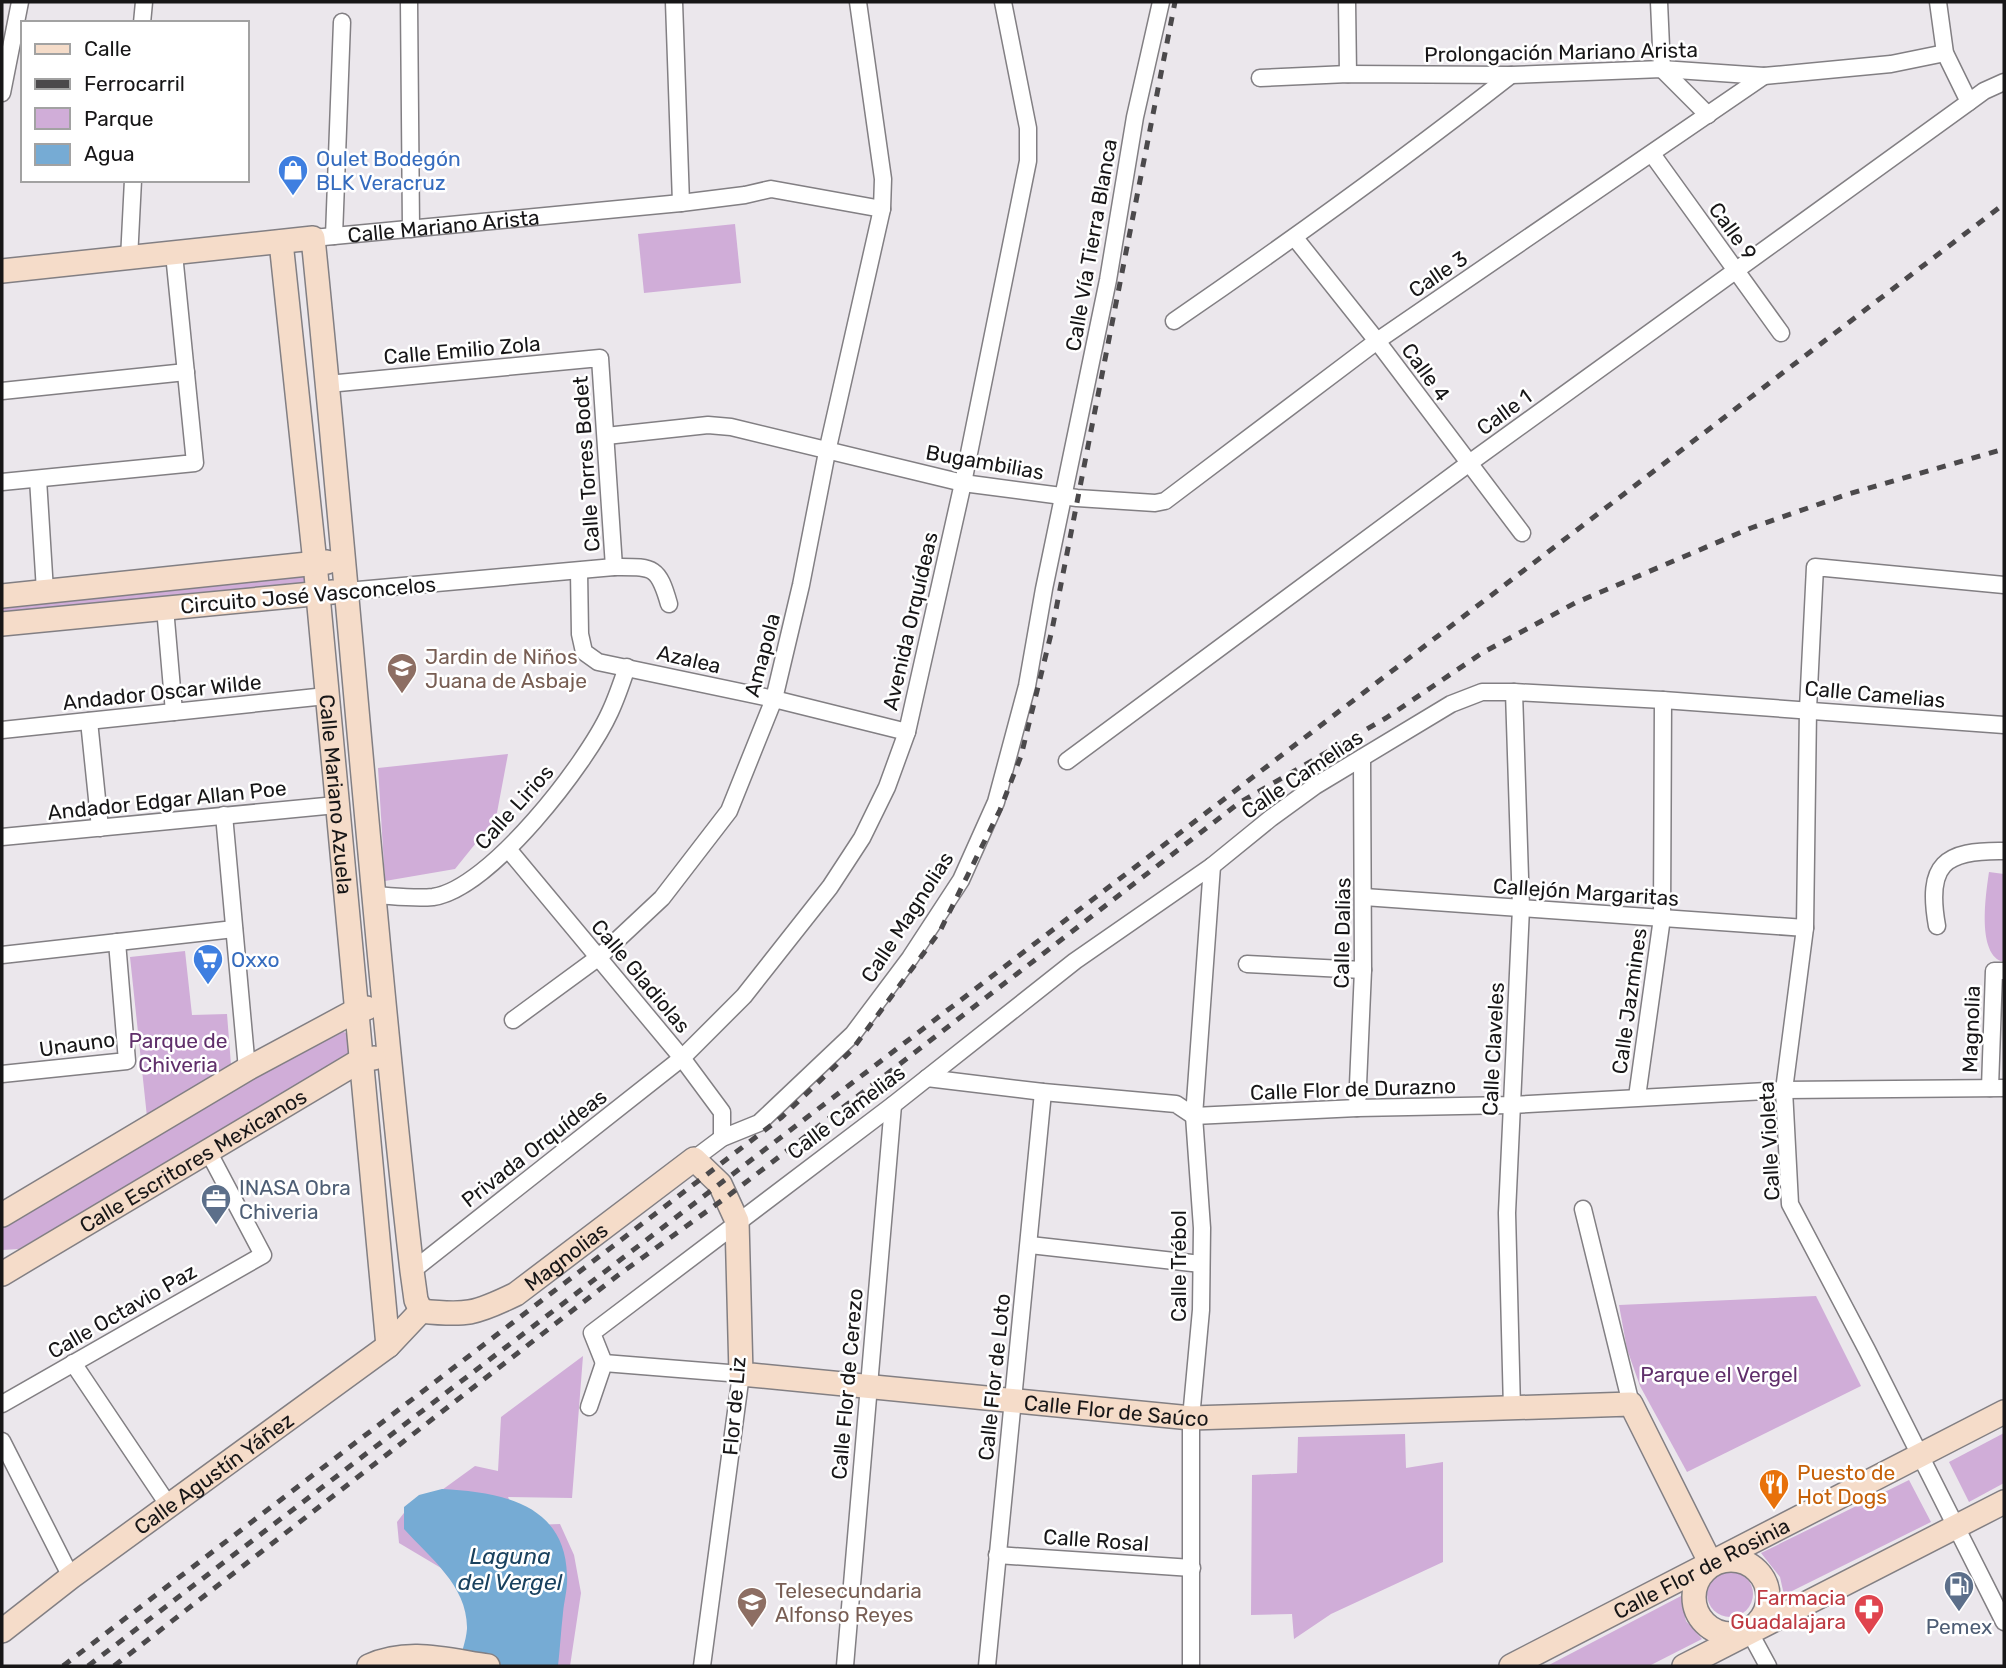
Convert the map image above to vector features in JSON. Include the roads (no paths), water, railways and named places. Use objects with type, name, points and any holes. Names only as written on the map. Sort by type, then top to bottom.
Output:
[{"type":"street","points":[[2,93],[20,2]]},
{"type":"street","points":[[142,21],[144,2]]},
{"type":"street","points":[[409,2],[411,229]]},
{"type":"street","points":[[674,2],[681,203]]},
{"type":"street","name":"Amapola","points":[[513,1020],[599,957],[662,898],[729,811],[774,699],[883,209],[883,179],[858,2]]},
{"type":"street","name":"Avenida Orquídeas","points":[[682,1058],[744,996],[830,887],[862,838],[887,787],[907,732],[963,483],[1028,161],[1028,128],[1003,2]]},
{"type":"street","name":"Calle Vía Tierra Blanca","points":[[1064,497],[1108,280],[1135,117],[1161,2]]},
{"type":"street","points":[[1347,2],[1348,74]]},
{"type":"street","points":[[1659,2],[1662,69],[1708,116]]},
{"type":"street","points":[[1938,2],[1945,53],[1969,102]]},
{"type":"street","points":[[324,237],[342,22]]},
{"type":"street","name":"Prolongación Mariano Arista","points":[[1260,78],[1348,74],[1511,75],[1662,69],[1764,76],[1891,64],[1945,53]]},
{"type":"street","points":[[1174,321],[1423,144],[1511,75]]},
{"type":"street","name":"Calle 3","points":[[1137,503],[1165,501],[1377,341],[1764,76]]},
{"type":"street","name":"Calle 1","points":[[1067,761],[1734,270],[1984,91],[2004,82]]},
{"type":"street","name":"Calle 9","points":[[1652,154],[1781,332]]},
{"type":"street","points":[[129,259],[133,182]]},
{"type":"street","name":"Calle Mariano Arista","points":[[2,271],[681,203],[771,189],[883,209]]},
{"type":"street","name":"Calle Mariano Azuela","points":[[324,237],[328,384],[383,1003],[412,1271],[416,1300],[421,1311]]},
{"type":"street","name":"Calle 4","points":[[1295,237],[1522,533]]},
{"type":"street","name":"Calle Mariano Azuela","points":[[281,242],[315,563],[388,1346]]},
{"type":"street","points":[[2,482],[195,464],[174,254]]},
{"type":"street","name":"Calle Emilio Zola","points":[[328,384],[600,358]]},
{"type":"street","name":"Calle Torres Bodet","points":[[600,358],[614,566]]},
{"type":"street","points":[[2,391],[186,372]]},
{"type":"street","name":"Bugambilias","points":[[606,436],[708,425],[731,427],[963,483],[1064,497],[1137,503]]},
{"type":"street","points":[[38,479],[45,591]]},
{"type":"street","name":"Calle Magnolias","points":[[694,1159],[722,1138],[759,1124],[853,1034],[911,957],[961,880],[996,802],[1027,686],[1064,497]]},
{"type":"street","name":"Circuito José Vasconcelos","points":[[2,596],[344,561]]},
{"type":"street","name":"Circuito José Vasconcelos","points":[[2,624],[614,566],[646,567],[662,578],[669,604]]},
{"type":"street","name":"Calle Violeta","points":[[2004,584],[1815,567],[1808,709],[1805,929],[1784,1090],[1790,1204],[2004,1622]]},
{"type":"street","name":"Azalea","points":[[579,571],[580,634],[584,652],[598,662],[774,699],[907,732]]},
{"type":"street","points":[[165,608],[174,712]]},
{"type":"street","name":"Calle Lirios","points":[[374,895],[433,897],[465,886],[508,849],[573,773],[609,713],[627,667]]},
{"type":"street","name":"Calle Camelias","points":[[604,1363],[592,1333],[893,1105],[1075,961],[1212,866],[1315,786],[1451,704],[1482,692],[1514,692],[1663,699],[2004,725]]},
{"type":"street","name":"Calle Claveles","points":[[1512,1409],[1507,1213],[1521,908],[1514,692]]},
{"type":"street","name":"Andador Oscar Wilde","points":[[2,730],[326,696]]},
{"type":"street","name":"Calle Jazmines","points":[[1637,1097],[1662,918],[1663,699]]},
{"type":"street","points":[[89,721],[100,828]]},
{"type":"street","name":"Calle Dalias","points":[[1357,1108],[1363,970],[1362,758]]},
{"type":"street","name":"Andador Edgar Allan Poe","points":[[2,838],[336,805]]},
{"type":"street","points":[[223,816],[247,1069]]},
{"type":"street","name":"Calle Gladiolas","points":[[508,849],[682,1058],[722,1112],[722,1138]]},
{"type":"street","points":[[1937,926],[1934,909],[1940,869],[1947,860],[1972,851],[2004,852]]},
{"type":"street","name":"Calle Trébol","points":[[1191,1666],[1191,1418],[1201,1310],[1202,1228],[1194,1116],[1212,866]]},
{"type":"street","name":"Callejón Margaritas","points":[[1364,897],[1805,929]]},
{"type":"street","points":[[2,955],[234,929]]},
{"type":"street","name":"Unauno","points":[[2,1074],[127,1061],[117,942]]},
{"type":"street","points":[[1247,964],[1363,970]]},
{"type":"street","name":"Magnolia","points":[[1997,1088],[1999,971]]},
{"type":"street","points":[[2,1215],[247,1069],[355,1011],[383,1003]]},
{"type":"street","name":"Calle Escritores Mexicanos","points":[[2,1274],[361,1060],[388,1056]]},
{"type":"street","name":"Privada Orquídeas","points":[[412,1271],[682,1058]]},
{"type":"street","name":"Calle Flor de Durazno","points":[[927,1078],[1176,1104],[1194,1116],[1357,1108],[1511,1105],[1784,1090],[1997,1088]]},
{"type":"street","name":"Calle Flor de Loto","points":[[987,1666],[1043,1092]]},
{"type":"street","name":"Calle Flor de Cerezo","points":[[845,1666],[893,1105]]},
{"type":"street","name":"Calle Octavio Paz","points":[[2,1404],[262,1255],[208,1151]]},
{"type":"street","name":"Flor de Liz","points":[[694,1159],[720,1184],[728,1196],[737,1221],[741,1374],[702,1666]]},
{"type":"street","name":"Magnolias","points":[[421,1311],[458,1315],[484,1310],[516,1294],[694,1159]]},
{"type":"street","points":[[1583,1209],[1631,1405],[1711,1564]]},
{"type":"street","points":[[1030,1245],[1201,1264]]},
{"type":"street","name":"Calle Agustín Yáñez","points":[[2,1631],[71,1577],[388,1346],[421,1311]]},
{"type":"street","points":[[73,1363],[169,1506]]},
{"type":"street","points":[[589,1407],[604,1363]]},
{"type":"street","name":"Calle Flor de Saúco","points":[[604,1363],[1191,1418],[1631,1405]]},
{"type":"street","name":"Calle Flor de Rosinia","points":[[1511,1666],[2004,1412]]},
{"type":"street","points":[[2,1441],[71,1577]]},
{"type":"street","points":[[1684,1666],[2004,1502]]},
{"type":"street","name":"Calle Rosal","points":[[997,1555],[1192,1567]]},
{"type":"street","points":[[1735,1560],[1756,1569],[1763,1578],[1768,1589],[1765,1613],[1749,1631],[1726,1634],[1714,1630],[1704,1623],[1697,1613],[1693,1591],[1697,1581],[1711,1564],[1735,1560]]},
{"type":"street","points":[[1749,1631],[1768,1666]]},
{"type":"street","points":[[369,1666],[387,1658],[410,1655],[488,1666]]},
{"type":"water","name":"Laguna del Vergel","points":[[442,1489],[486,1494],[526,1506],[542,1517],[555,1532],[563,1551],[567,1580],[558,1666],[458,1666],[467,1629],[461,1599],[446,1574],[404,1529],[404,1507],[419,1495]]},
{"type":"railway","points":[[63,1666],[782,1117],[851,1051],[940,931],[1000,810],[1021,756],[1052,630],[1175,2]]},
{"type":"railway","points":[[88,1666],[2004,204]]},
{"type":"railway","points":[[114,1666],[617,1276],[728,1196],[1239,803],[1386,718],[1482,653],[1575,603],[1751,528],[1845,495],[2004,449]]},
{"type":"place","name":"Oulet Bodegón BLK Veracruz","points":[[293,197]]},
{"type":"place","name":"Jardin de Niños Juana de Asbaje","points":[[402,695]]},
{"type":"place","name":"Oxxo","points":[[208,986]]},
{"type":"place","name":"INASA Obra Chiveria","points":[[216,1226]]},
{"type":"place","name":"Puesto de Hot Dogs","points":[[1774,1511]]},
{"type":"place","name":"Pemex","points":[[1959,1613]]},
{"type":"place","name":"Telesecundaria Alfonso Reyes","points":[[752,1629]]},
{"type":"place","name":"Farmacia Guadalajara","points":[[1869,1636]]},
{"type":"park label","name":"Parque de Chiveria","points":[[178,1052]]},
{"type":"park label","name":"Parque el Vergel","points":[[1719,1374]]}]
